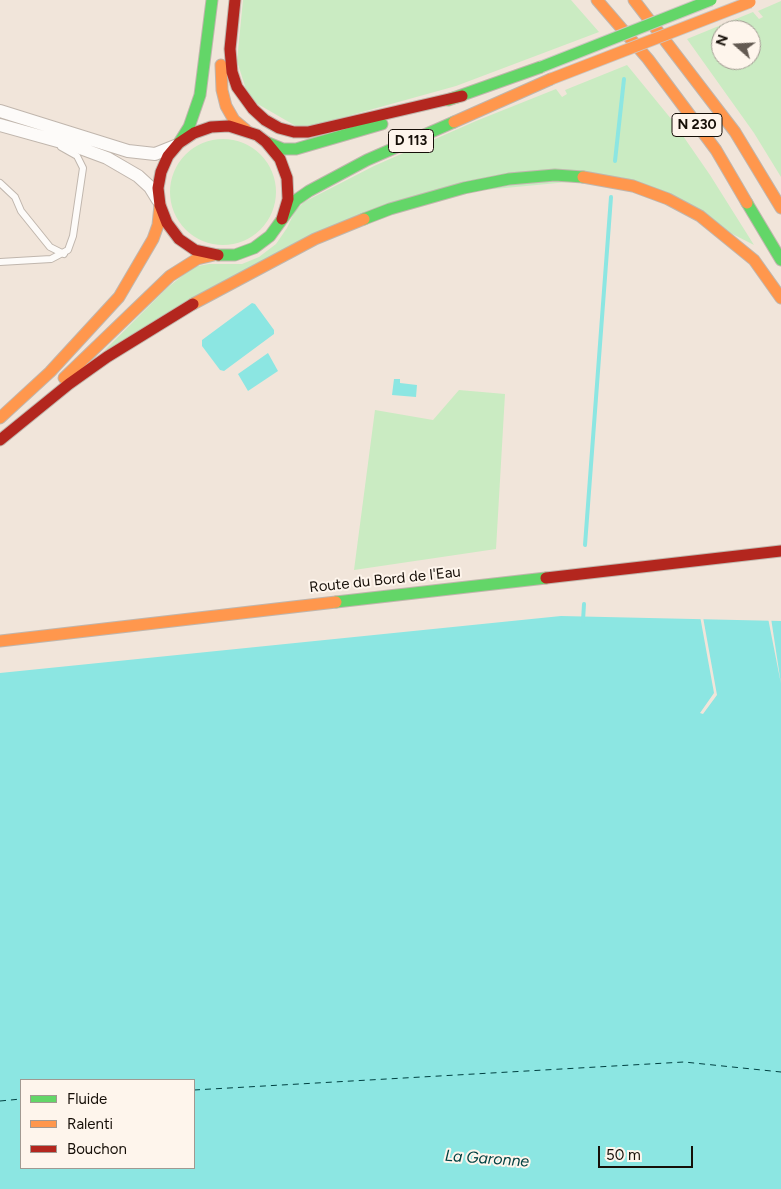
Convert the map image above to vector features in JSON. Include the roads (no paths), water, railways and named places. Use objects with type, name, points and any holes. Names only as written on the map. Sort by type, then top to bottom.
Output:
[{"type":"main road","points":[[179,144],[189,127],[200,95],[212,0]]},
{"type":"main road","points":[[0,434],[83,360],[170,276],[197,259],[235,255],[254,248],[270,236],[282,219],[288,199],[287,178],[280,158],[266,142],[234,120],[226,106],[222,90],[221,64],[227,0]]},
{"type":"main road","points":[[235,0],[230,49],[232,72],[237,87],[253,109],[264,120],[279,128],[294,132],[308,132],[462,96]]},
{"type":"main road","name":"N 230","points":[[595,0],[648,59],[716,150],[781,260]]},
{"type":"main road","name":"D 113","points":[[266,142],[283,149],[296,149],[328,141],[541,67],[710,0]]},
{"type":"main road","name":"D 113","points":[[282,219],[296,200],[338,175],[551,80],[752,1]]},
{"type":"main road","name":"N 230","points":[[638,3],[735,132],[781,208]]},
{"type":"main road","points":[[0,418],[50,372],[119,297],[153,239],[158,225],[160,204],[158,188],[161,172],[168,156],[179,144],[194,133],[211,127],[229,126],[246,130]]},
{"type":"main road","points":[[0,440],[69,384],[107,357],[176,314],[261,266],[315,239],[390,210],[464,188],[509,179],[555,175],[593,178],[633,186],[668,200],[700,216],[728,237],[754,260],[781,298]]},
{"type":"main road","points":[[160,204],[167,223],[179,239],[195,250],[214,256]]},
{"type":"main road","name":"Route du Bord de l'Eau","points":[[0,641],[777,551]]},
{"type":"street","points":[[0,111],[110,146],[144,154],[163,152],[179,144]]},
{"type":"street","points":[[0,125],[72,145],[107,158],[138,176],[150,187],[160,204]]},
{"type":"lane","points":[[0,130],[31,134],[69,150],[81,161],[83,181],[73,236],[68,250],[64,254],[40,261],[0,262]]},
{"type":"lane","points":[[0,183],[15,197],[21,211],[50,247],[64,254]]},
{"type":"water","points":[[252,303],[255,304],[274,330],[274,334],[224,371],[220,370],[202,346],[202,340]]},
{"type":"water","points":[[268,353],[278,371],[248,391],[238,374]]},
{"type":"water","points":[[394,379],[400,379],[400,383],[417,385],[416,397],[392,395]]},
{"type":"water","name":"La Garonne","points":[[561,616],[781,621],[781,1189],[0,1189],[0,673]]},
{"type":"waterway","points":[[615,161],[624,79]]},
{"type":"waterway","points":[[585,545],[611,197]]},
{"type":"waterway","points":[[583,621],[584,604]]}]
